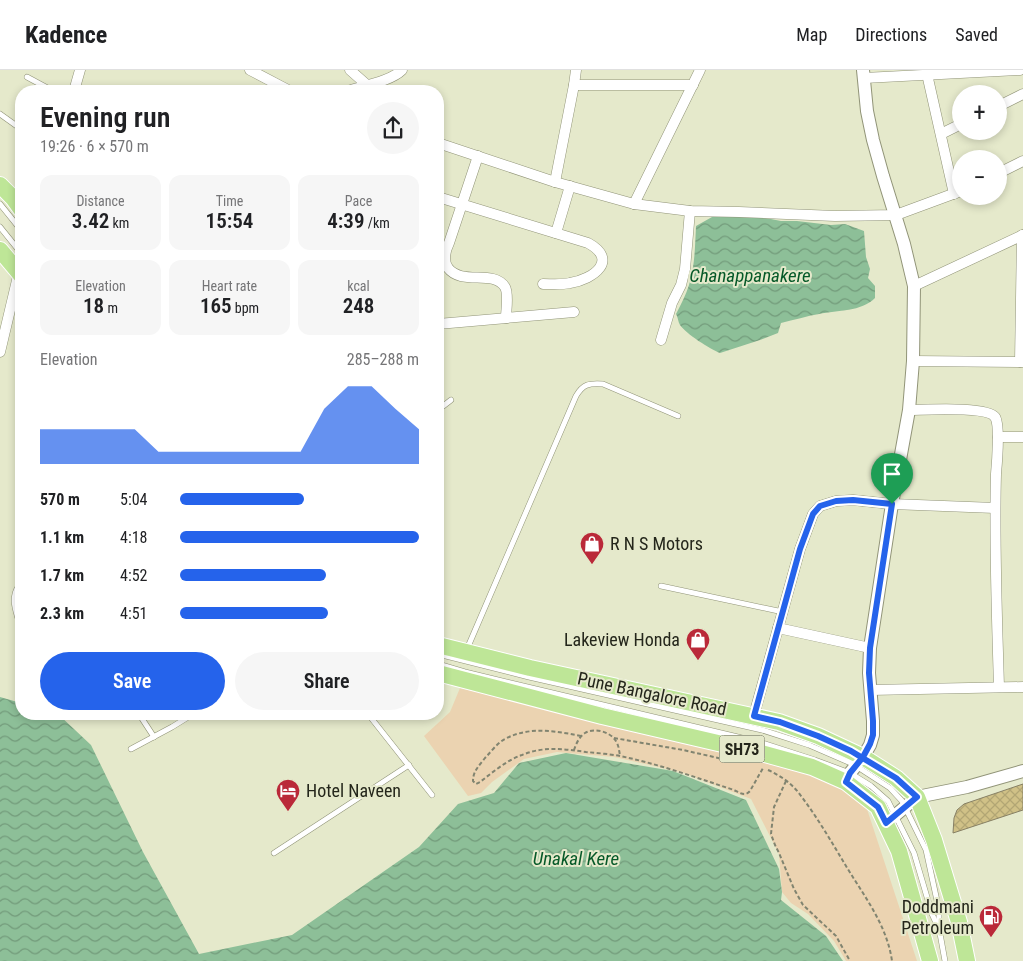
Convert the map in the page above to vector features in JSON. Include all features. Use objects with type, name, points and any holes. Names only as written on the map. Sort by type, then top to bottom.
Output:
[{"type":"main road","points":[[0,185],[14,201]]},
{"type":"main road","points":[[0,250],[15,268]]},
{"type":"main road","name":"Pune Bangalore Road","points":[[444,647],[530,668],[780,722],[818,736],[854,769],[878,807],[891,820],[930,961]]},
{"type":"main road","name":"Pune Bangalore Road","points":[[444,675],[812,767],[854,769],[896,778],[934,840],[959,922],[967,961]]},
{"type":"street","points":[[76,85],[80,70]]},
{"type":"street","points":[[250,70],[279,85]]},
{"type":"street","points":[[350,70],[367,85],[389,78],[402,70]]},
{"type":"street","points":[[555,182],[576,70]]},
{"type":"street","points":[[634,204],[700,70]]},
{"type":"street","points":[[854,769],[870,744],[873,735],[869,673],[870,648],[892,504],[909,410],[913,362],[914,286],[896,215],[873,140],[867,112],[863,74],[1022,70],[1023,79]]},
{"type":"street","points":[[933,72],[941,134],[952,172]]},
{"type":"street","points":[[574,85],[693,85]]},
{"type":"street","points":[[1007,102],[1023,94]]},
{"type":"street","points":[[941,134],[952,128]]},
{"type":"street","points":[[444,145],[555,182],[634,204],[690,211],[835,216],[896,215],[952,195]]},
{"type":"street","points":[[478,156],[449,242],[445,263],[454,274],[463,277],[490,279],[498,281],[503,285],[506,290],[506,318]]},
{"type":"street","points":[[1007,169],[1023,161]]},
{"type":"street","points":[[556,233],[570,186]]},
{"type":"street","points":[[444,199],[588,243],[596,247],[601,253],[602,265],[596,272],[586,278],[569,284],[543,284]]},
{"type":"street","points":[[662,340],[672,303],[681,285],[685,269],[690,211]]},
{"type":"street","points":[[913,362],[1022,362],[1023,235],[914,286]]},
{"type":"street","points":[[0,352],[15,294]]},
{"type":"street","points":[[444,323],[574,312]]},
{"type":"street","points":[[909,410],[969,410],[990,413],[997,422],[995,508],[999,687]]},
{"type":"street","points":[[998,437],[1023,437]]},
{"type":"street","points":[[754,716],[800,549],[813,514],[820,506],[836,501],[853,500],[892,504],[995,508]]},
{"type":"street","points":[[778,628],[870,648]]},
{"type":"street","points":[[870,690],[1023,687]]},
{"type":"street","points":[[891,820],[911,802],[1023,771]]},
{"type":"lane","points":[[28,77],[42,85]]},
{"type":"lane","points":[[0,114],[15,125]]},
{"type":"lane","points":[[0,227],[15,246]]},
{"type":"lane","points":[[465,652],[580,389],[594,383],[603,384],[678,416]]},
{"type":"lane","points":[[444,405],[451,400]]},
{"type":"lane","points":[[661,586],[783,612]]},
{"type":"lane","points":[[444,656],[520,675],[762,730],[809,745],[854,769]]},
{"type":"lane","points":[[444,666],[759,742],[854,769]]},
{"type":"lane","points":[[143,720],[154,737]]},
{"type":"lane","points":[[132,749],[183,720]]},
{"type":"lane","points":[[373,720],[432,795]]},
{"type":"lane","points":[[274,853],[409,765]]},
{"type":"lane","points":[[911,802],[926,850],[939,910],[939,928],[945,961]]},
{"type":"lane","points":[[891,820],[914,853],[932,914],[939,928]]},
{"type":"path","points":[[581,736],[559,731],[542,730],[528,732],[503,740],[476,770],[473,781],[476,784],[480,782],[513,758],[522,754],[550,749],[566,749],[620,756],[655,765],[744,794],[748,794],[763,767]]},
{"type":"path","points":[[574,750],[581,736],[590,731],[601,731],[614,738],[728,760]]},
{"type":"path","points":[[614,738],[620,756]]},
{"type":"path","points":[[758,766],[778,774],[798,792],[820,823],[876,913],[888,944],[892,961]]},
{"type":"path","points":[[786,781],[774,807],[771,834],[775,846],[794,889],[803,904],[836,936],[850,961]]},
{"type":"shaded area","points":[[460,688],[785,766],[841,787],[866,806],[917,961],[846,961],[834,941],[808,914],[791,903],[782,892],[779,854],[751,799],[681,772],[614,757],[557,752],[524,759],[492,782],[481,793],[468,796],[424,736],[441,720],[444,720],[450,712]]},
{"type":"water","name":"Chanappanakere","points":[[712,217],[761,217],[781,221],[831,225],[845,224],[864,231],[866,257],[870,269],[868,278],[875,286],[875,298],[863,306],[849,310],[814,315],[781,323],[778,333],[720,353],[710,348],[683,329],[679,324],[676,314],[691,278],[696,226]]},
{"type":"water","name":"Unakal Kere","points":[[0,697],[15,701],[15,720],[64,720],[91,745],[143,852],[199,954],[292,935],[419,847],[458,804],[494,793],[519,763],[566,753],[673,771],[746,800],[779,869],[782,892],[781,900],[826,936],[843,961],[0,961]]},
{"type":"building","points":[[1023,784],[1023,810],[953,833],[954,818],[957,810],[964,804]]},
{"type":"place","name":"R N S Motors","points":[[592,565]]},
{"type":"place","name":"Lakeview Honda","points":[[698,661]]},
{"type":"place","name":"Hotel Naveen","points":[[288,812]]},
{"type":"place","name":"Doddmani Petroleum","points":[[991,938]]},
{"type":"route","points":[[892,504],[853,500],[836,501],[820,506],[813,514],[800,549],[754,716],[780,722],[818,736],[863,757],[896,778],[917,797],[886,823],[878,807],[846,782],[850,773],[863,757],[873,735],[869,673],[870,648],[892,504]]}]
